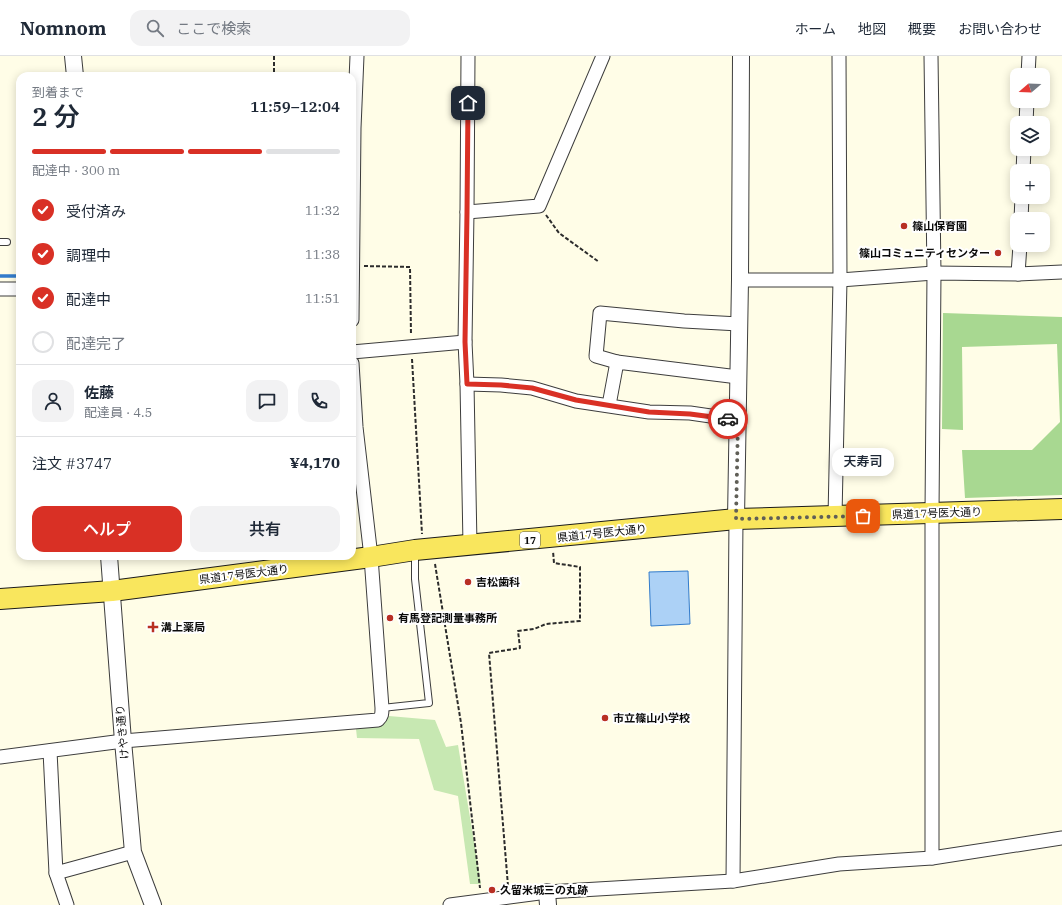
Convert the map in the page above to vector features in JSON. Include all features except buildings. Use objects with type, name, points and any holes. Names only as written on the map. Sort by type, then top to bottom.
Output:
[{"type":"main road","name":"県道17号医大通り","points":[[356,559],[424,554],[470,545],[736,519],[1062,509]]},
{"type":"main road","name":"県道17号医大通り","points":[[0,599],[112,591],[348,560]]},
{"type":"street","points":[[73,56],[75,72]]},
{"type":"street","points":[[356,56],[356,72]]},
{"type":"street","points":[[468,56],[465,342],[470,545]]},
{"type":"street","points":[[467,212],[539,206],[603,56]]},
{"type":"street","points":[[733,881],[741,56]]},
{"type":"street","points":[[835,517],[840,280],[839,56]]},
{"type":"street","points":[[931,56],[934,273],[932,858]]},
{"type":"street","points":[[1028,68],[1029,56]]},
{"type":"street","points":[[1018,274],[1020,252]]},
{"type":"street","points":[[740,280],[840,280],[934,273],[1018,274],[1062,272]]},
{"type":"street","points":[[0,289],[16,289]]},
{"type":"street","points":[[738,377],[617,362],[596,356],[600,313],[684,321],[739,324]]},
{"type":"street","points":[[356,352],[465,342]]},
{"type":"street","points":[[609,405],[617,362]]},
{"type":"street","points":[[467,384],[532,388],[576,400],[649,412],[690,414],[738,420]]},
{"type":"street","points":[[0,757],[123,741],[378,720],[382,715],[382,708],[371,557],[356,427]]},
{"type":"street","name":"けやき通り","points":[[109,560],[132,852],[153,905]]},
{"type":"street","points":[[50,751],[56,873],[67,905]]},
{"type":"street","points":[[450,905],[509,897],[547,898],[733,881],[839,864],[932,858],[1062,838]]},
{"type":"street","points":[[56,873],[132,852]]},
{"type":"lane","points":[[0,242],[8,242]]},
{"type":"lane","points":[[382,708],[429,703],[415,579],[424,554]]},
{"type":"path","points":[[274,56],[274,72]]},
{"type":"path","points":[[539,206],[559,233],[599,262]]},
{"type":"path","points":[[356,271],[410,267],[412,346],[424,554],[461,723],[482,900]]},
{"type":"path","points":[[509,897],[489,653],[520,648],[518,631],[534,630],[546,624],[580,621],[580,567],[554,563],[552,538]]},
{"type":"green space","points":[[943,313],[1062,317],[1062,495],[965,498],[962,450],[1032,450],[1060,422],[1057,344],[962,347],[963,430],[942,429]]},
{"type":"green space","points":[[389,716],[435,720],[446,747],[458,745],[481,884],[470,884],[458,796],[434,790],[419,739],[357,738],[356,729],[379,726]]},
{"type":"water","points":[[688,571],[690,624],[651,626],[649,572]]},
{"type":"waterway","points":[[0,276],[16,276]]},
{"type":"way so far","points":[[728,419],[738,420],[736,519],[863,516]]},
{"type":"place","name":"篠山保育園","points":[[904,226]]},
{"type":"place","name":"篠山コミュニティセンター","points":[[998,253]]},
{"type":"place","name":"天寿司","points":[[863,516]]},
{"type":"place","name":"吉松歯科","points":[[468,582]]},
{"type":"place","name":"有馬登記測量事務所","points":[[390,618]]},
{"type":"place","name":"溝上薬局","points":[[153,627]]},
{"type":"place","name":"市立篠山小学校","points":[[605,718]]},
{"type":"place","name":"久留米城三の丸跡","points":[[492,890]]},
{"type":"route","points":[[468,103],[465,342],[467,384],[532,388],[576,400],[649,412],[690,414],[728,419]]}]
